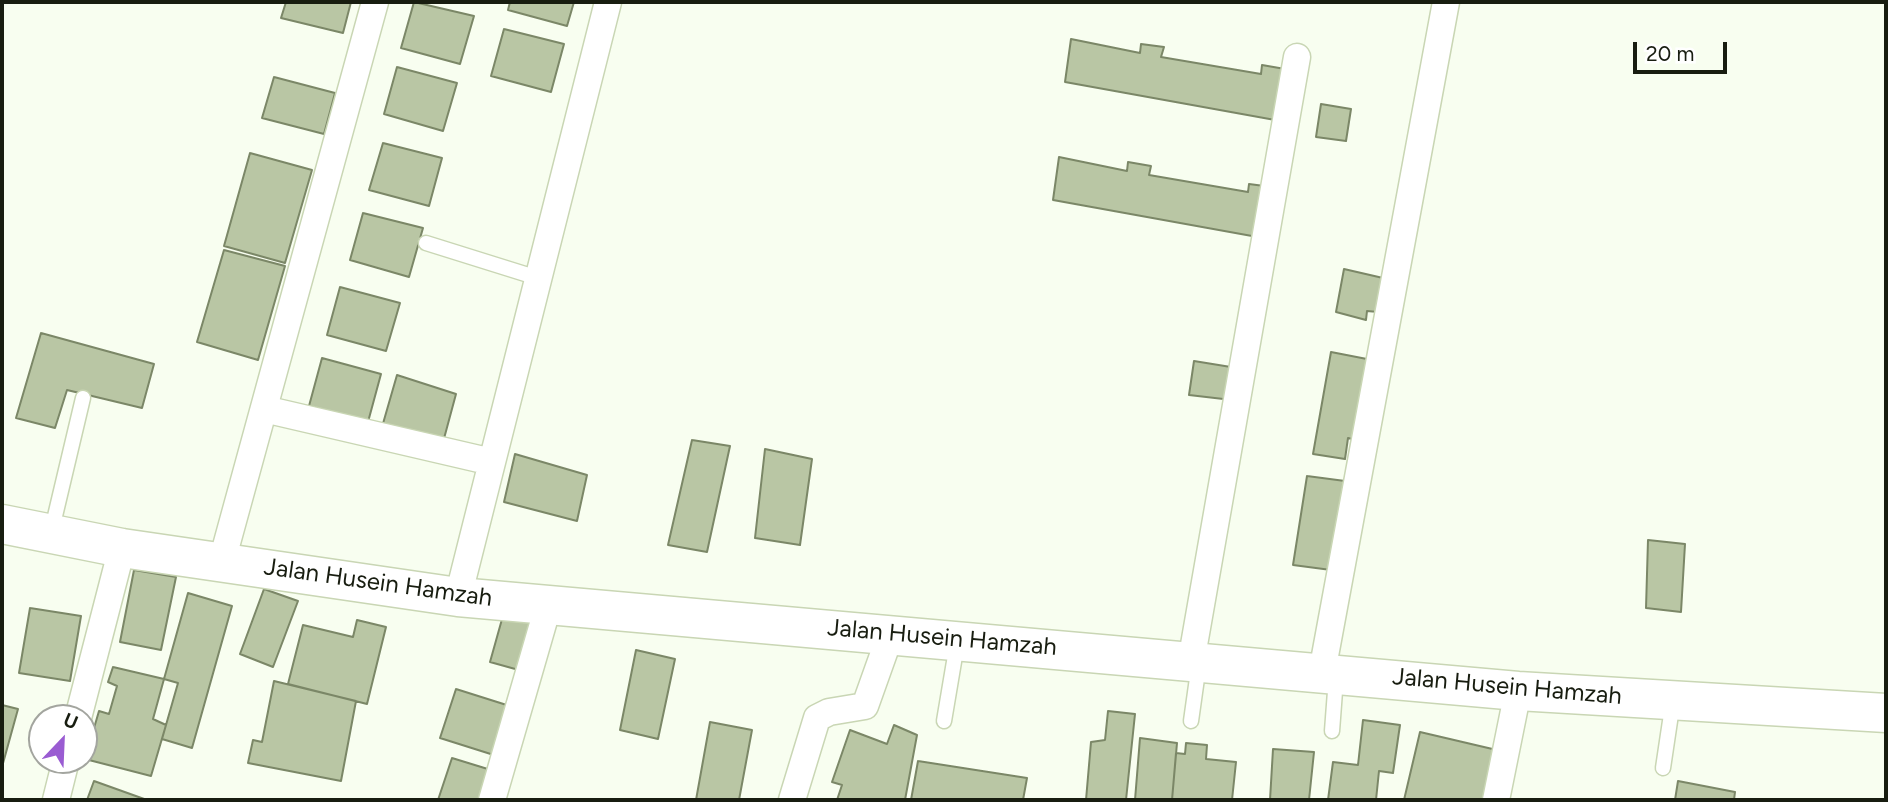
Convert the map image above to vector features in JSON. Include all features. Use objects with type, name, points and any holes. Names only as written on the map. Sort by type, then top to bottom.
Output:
[{"type":"street","points":[[222,561],[375,2]]},
{"type":"street","points":[[458,597],[608,2]]},
{"type":"street","points":[[1329,672],[1446,2]]},
{"type":"street","points":[[1195,662],[1297,57]]},
{"type":"street","points":[[264,409],[492,462]]},
{"type":"street","name":"Jalan Husein Hamzah","points":[[2,524],[122,548],[458,597],[891,633],[1518,691],[1886,713]]},
{"type":"street","points":[[82,704],[122,548]]},
{"type":"street","points":[[492,800],[549,603]]},
{"type":"street","points":[[792,800],[817,719],[829,712],[865,706],[891,633]]},
{"type":"street","points":[[1496,800],[1518,691]]},
{"type":"street","points":[[56,800],[62,774]]},
{"type":"lane","points":[[426,243],[538,278]]},
{"type":"lane","points":[[51,534],[83,398]]},
{"type":"lane","points":[[944,721],[958,639]]},
{"type":"lane","points":[[1191,721],[1195,662]]},
{"type":"lane","points":[[1329,672],[1332,731]]},
{"type":"lane","points":[[1663,768],[1674,700]]},
{"type":"building","points":[[286,2],[351,2],[343,33],[281,18]]},
{"type":"building","points":[[414,2],[474,16],[460,64],[401,48]]},
{"type":"building","points":[[510,2],[574,2],[567,26],[508,10]]},
{"type":"building","points":[[504,29],[564,44],[551,92],[491,76]]},
{"type":"building","points":[[1071,39],[1140,53],[1141,44],[1164,47],[1161,57],[1261,74],[1262,65],[1285,69],[1275,120],[1065,82]]},
{"type":"building","points":[[397,67],[457,83],[443,131],[384,114]]},
{"type":"building","points":[[274,77],[335,93],[324,134],[262,118]]},
{"type":"building","points":[[1321,104],[1351,109],[1346,141],[1316,137]]},
{"type":"building","points":[[383,143],[442,158],[429,206],[369,190]]},
{"type":"building","points":[[250,153],[312,170],[285,263],[224,246]]},
{"type":"building","points":[[1059,157],[1127,171],[1128,162],[1151,166],[1149,175],[1248,192],[1249,184],[1272,187],[1263,238],[1053,200]]},
{"type":"building","points":[[363,213],[423,228],[409,277],[350,260]]},
{"type":"building","points":[[224,250],[285,266],[258,360],[197,342]]},
{"type":"building","points":[[1344,269],[1383,278],[1378,312],[1367,311],[1366,320],[1336,312]]},
{"type":"building","points":[[340,287],[400,303],[386,351],[327,335]]},
{"type":"building","points":[[41,333],[154,364],[142,408],[67,390],[55,428],[16,418]]},
{"type":"building","points":[[1331,352],[1372,360],[1360,441],[1348,438],[1345,459],[1313,454]]},
{"type":"building","points":[[322,358],[381,374],[368,422],[309,406]]},
{"type":"building","points":[[1194,361],[1237,368],[1232,400],[1189,395]]},
{"type":"building","points":[[397,375],[456,394],[442,446],[382,427]]},
{"type":"building","points":[[692,440],[730,446],[707,552],[668,545]]},
{"type":"building","points":[[765,449],[812,459],[800,545],[755,538]]},
{"type":"building","points":[[515,454],[587,475],[577,521],[504,502]]},
{"type":"building","points":[[1307,476],[1345,481],[1331,570],[1293,565]]},
{"type":"building","points":[[1648,540],[1685,544],[1681,612],[1646,608]]},
{"type":"building","points":[[134,570],[176,577],[161,650],[120,642]]},
{"type":"building","points":[[264,589],[298,601],[273,667],[240,654]]},
{"type":"building","points":[[188,593],[232,606],[192,748],[162,739],[178,683],[164,679]]},
{"type":"building","points":[[30,608],[81,616],[70,681],[19,673]]},
{"type":"building","points":[[504,612],[540,622],[526,672],[490,662]]},
{"type":"building","points":[[357,620],[386,627],[367,704],[288,684],[303,625],[353,637]]},
{"type":"building","points":[[636,650],[675,659],[658,739],[620,730]]},
{"type":"building","points":[[113,667],[164,679],[153,719],[166,725],[151,776],[98,762],[98,714],[99,711],[109,714],[117,686],[108,682]]},
{"type":"building","points":[[274,681],[356,701],[341,781],[248,763],[253,740],[262,742]]},
{"type":"building","points":[[456,689],[513,707],[497,756],[440,738]]},
{"type":"building","points":[[2,705],[18,709],[2,767]]},
{"type":"building","points":[[1108,711],[1135,714],[1126,800],[1086,800],[1091,742],[1105,740]]},
{"type":"building","points":[[1363,720],[1400,725],[1393,773],[1379,771],[1376,800],[1328,800],[1333,762],[1358,765]]},
{"type":"building","points":[[710,722],[752,730],[739,800],[696,800]]},
{"type":"building","points":[[894,725],[917,735],[905,800],[837,800],[842,785],[832,782],[850,730],[887,744]]},
{"type":"building","points":[[1420,732],[1501,751],[1489,800],[1404,800]]},
{"type":"building","points":[[1140,738],[1177,743],[1172,800],[1135,800]]},
{"type":"building","points":[[1186,743],[1207,745],[1206,759],[1236,762],[1232,800],[1172,800],[1176,753],[1185,754]]},
{"type":"building","points":[[1273,749],[1314,752],[1309,800],[1270,800]]},
{"type":"building","points":[[452,758],[491,770],[481,800],[438,800]]},
{"type":"building","points":[[918,761],[1027,778],[1023,800],[911,800]]},
{"type":"building","points":[[94,781],[147,800],[87,800]]},
{"type":"building","points":[[1678,781],[1735,792],[1734,800],[1675,800]]}]
